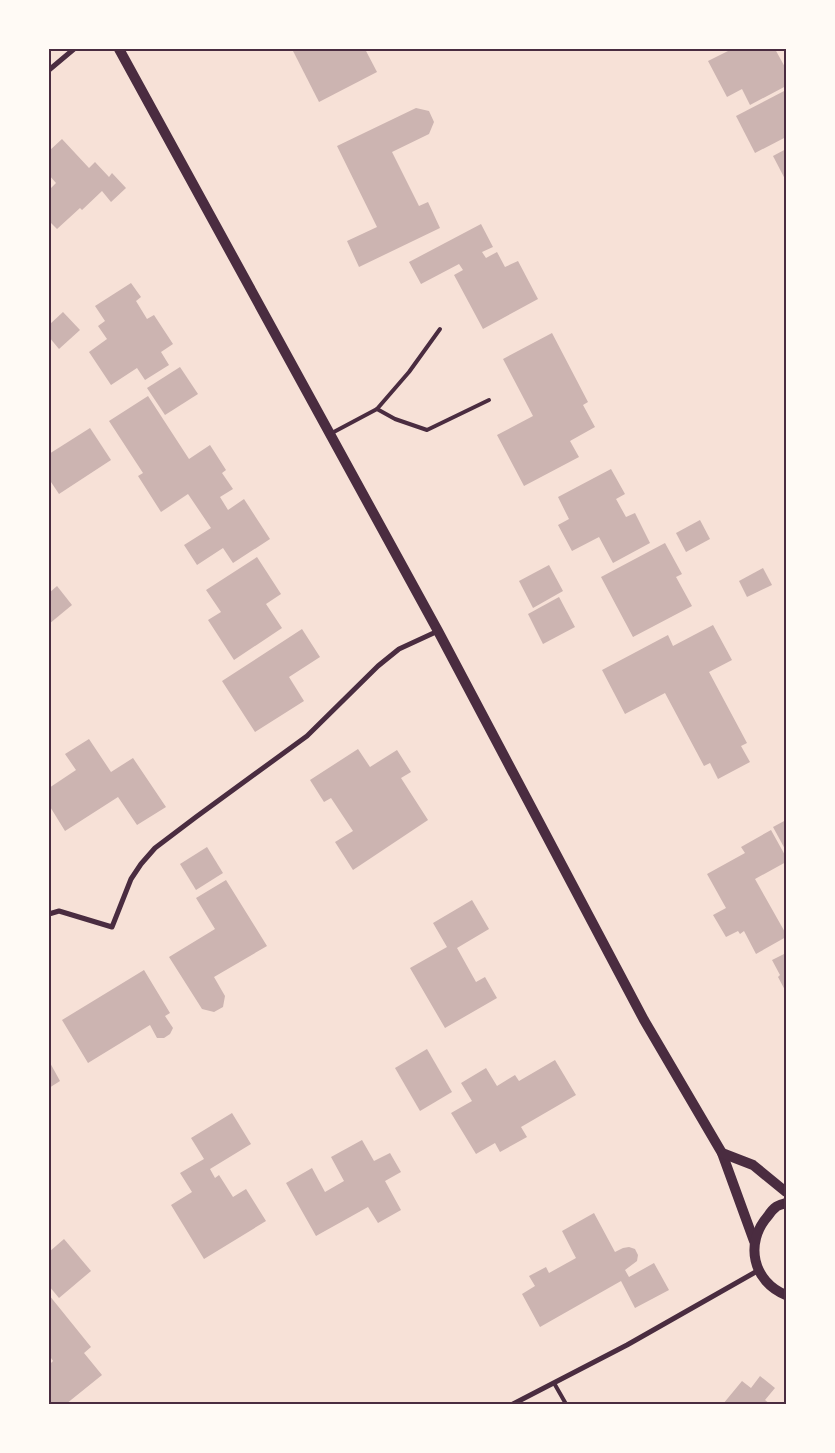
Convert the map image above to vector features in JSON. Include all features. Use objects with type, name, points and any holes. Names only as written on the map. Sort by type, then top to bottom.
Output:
[{"type":"main road","points":[[119,49],[438,631],[644,1020],[722,1154],[754,1241]]},
{"type":"main road","points":[[722,1154],[753,1165],[786,1192]]},
{"type":"main road","points":[[786,1203],[775,1207],[760,1224],[754,1241],[754,1253],[758,1270],[763,1279],[776,1292],[786,1295]]},
{"type":"street","points":[[49,70],[74,49]]},
{"type":"street","points":[[49,914],[59,911],[112,926],[131,879],[140,864],[155,848],[307,736],[378,666],[399,649],[438,631]]},
{"type":"street","points":[[513,1404],[627,1345],[758,1270]]},
{"type":"lane","points":[[330,434],[377,409],[409,372],[440,329]]},
{"type":"lane","points":[[377,409],[395,419],[428,430],[489,400]]},
{"type":"lane","points":[[554,1384],[566,1404]]},
{"type":"building","points":[[292,49],[365,49],[377,72],[319,102]]},
{"type":"building","points":[[729,49],[775,49],[786,69],[786,86],[750,105],[742,89],[727,97],[708,61]]},
{"type":"building","points":[[786,90],[786,137],[755,153],[736,116]]},
{"type":"building","points":[[416,108],[429,111],[434,122],[429,134],[392,152],[419,206],[428,202],[440,228],[359,267],[347,241],[377,227],[337,146]]},
{"type":"building","points":[[62,139],[89,168],[95,162],[109,177],[112,173],[126,188],[111,202],[102,191],[82,210],[80,208],[57,229],[49,221],[49,190],[56,183],[49,175],[49,151]]},
{"type":"building","points":[[786,149],[786,181],[773,156]]},
{"type":"building","points":[[481,224],[493,247],[482,252],[486,258],[497,252],[505,267],[518,261],[538,299],[483,329],[454,275],[463,270],[459,264],[421,284],[409,262]]},
{"type":"building","points":[[131,283],[141,297],[136,301],[147,319],[154,315],[173,344],[161,352],[169,365],[145,380],[137,368],[111,385],[89,352],[107,339],[98,326],[105,321],[95,306]]},
{"type":"building","points":[[63,312],[80,330],[59,349],[49,337],[49,325]]},
{"type":"building","points":[[552,333],[588,402],[583,405],[595,427],[570,441],[579,457],[524,486],[497,435],[533,416],[503,359]]},
{"type":"building","points":[[180,367],[198,394],[165,415],[147,388]]},
{"type":"building","points":[[148,396],[189,459],[210,445],[226,470],[222,473],[233,489],[220,497],[228,510],[244,499],[270,539],[233,563],[223,548],[197,565],[184,545],[211,528],[188,494],[161,512],[138,476],[143,473],[109,421]]},
{"type":"building","points":[[90,428],[111,460],[59,494],[49,479],[49,454]]},
{"type":"building","points":[[611,469],[625,494],[616,499],[626,517],[635,513],[650,543],[613,563],[599,537],[572,551],[558,525],[569,519],[558,497]]},
{"type":"building","points":[[700,520],[710,539],[686,552],[676,533]]},
{"type":"building","points":[[665,543],[682,574],[676,577],[692,606],[633,637],[601,577]]},
{"type":"building","points":[[257,557],[281,594],[266,604],[282,628],[234,660],[208,620],[221,612],[206,590]]},
{"type":"building","points":[[549,565],[563,591],[533,608],[519,581]]},
{"type":"building","points":[[763,568],[772,585],[747,597],[739,581]]},
{"type":"building","points":[[57,586],[72,605],[49,624],[49,593]]},
{"type":"building","points":[[559,597],[575,627],[543,644],[528,614]]},
{"type":"building","points":[[713,625],[732,660],[709,672],[747,743],[741,746],[750,762],[718,779],[710,763],[704,766],[665,693],[625,714],[602,670],[668,635],[673,646]]},
{"type":"building","points":[[302,629],[320,657],[289,677],[304,701],[255,732],[222,681]]},
{"type":"building","points":[[89,739],[111,772],[133,758],[166,807],[137,825],[118,797],[65,831],[49,805],[49,788],[76,770],[65,754]]},
{"type":"building","points":[[358,749],[370,767],[397,750],[411,772],[401,778],[428,820],[353,870],[335,842],[353,831],[331,798],[324,802],[310,780]]},
{"type":"building","points":[[786,820],[786,851],[773,827]]},
{"type":"building","points":[[771,830],[786,857],[786,862],[755,879],[786,937],[756,954],[744,931],[740,934],[738,931],[726,937],[713,915],[726,908],[707,874],[745,853],[741,847]]},
{"type":"building","points":[[207,847],[223,873],[196,890],[180,864]]},
{"type":"building","points":[[226,880],[267,946],[214,977],[225,996],[223,1007],[214,1012],[202,1009],[169,957],[215,929],[196,898]]},
{"type":"building","points":[[472,900],[489,929],[457,948],[476,982],[485,977],[497,998],[445,1028],[410,968],[447,947],[433,923]]},
{"type":"building","points":[[786,953],[786,992],[772,960]]},
{"type":"building","points":[[144,970],[170,1013],[165,1016],[173,1028],[170,1034],[164,1038],[157,1038],[150,1025],[88,1063],[62,1020]]},
{"type":"building","points":[[427,1049],[452,1092],[420,1111],[395,1068]]},
{"type":"building","points":[[555,1060],[576,1095],[521,1127],[527,1137],[500,1152],[495,1143],[476,1154],[451,1113],[472,1101],[461,1083],[486,1068],[497,1086],[515,1075],[519,1081]]},
{"type":"building","points":[[49,1061],[60,1081],[49,1088]]},
{"type":"building","points":[[232,1113],[251,1144],[210,1169],[215,1178],[219,1175],[233,1197],[246,1189],[266,1221],[204,1259],[171,1205],[192,1192],[180,1173],[204,1159],[191,1138]]},
{"type":"building","points":[[362,1140],[374,1161],[390,1153],[401,1172],[385,1181],[401,1210],[378,1223],[368,1207],[316,1236],[286,1183],[312,1168],[325,1192],[344,1181],[331,1157]]},
{"type":"building","points":[[594,1213],[615,1252],[629,1247],[635,1249],[638,1255],[637,1261],[625,1270],[629,1277],[654,1263],[669,1290],[635,1308],[621,1281],[540,1327],[522,1294],[535,1286],[529,1276],[546,1267],[549,1273],[576,1258],[562,1231]]},
{"type":"building","points":[[64,1239],[91,1271],[59,1298],[49,1286],[49,1252]]},
{"type":"building","points":[[49,1295],[91,1347],[84,1353],[102,1375],[66,1404],[49,1404],[49,1365],[53,1361],[49,1355]]},
{"type":"building","points":[[760,1376],[775,1388],[765,1400],[770,1404],[723,1404],[742,1381],[751,1388]]}]
